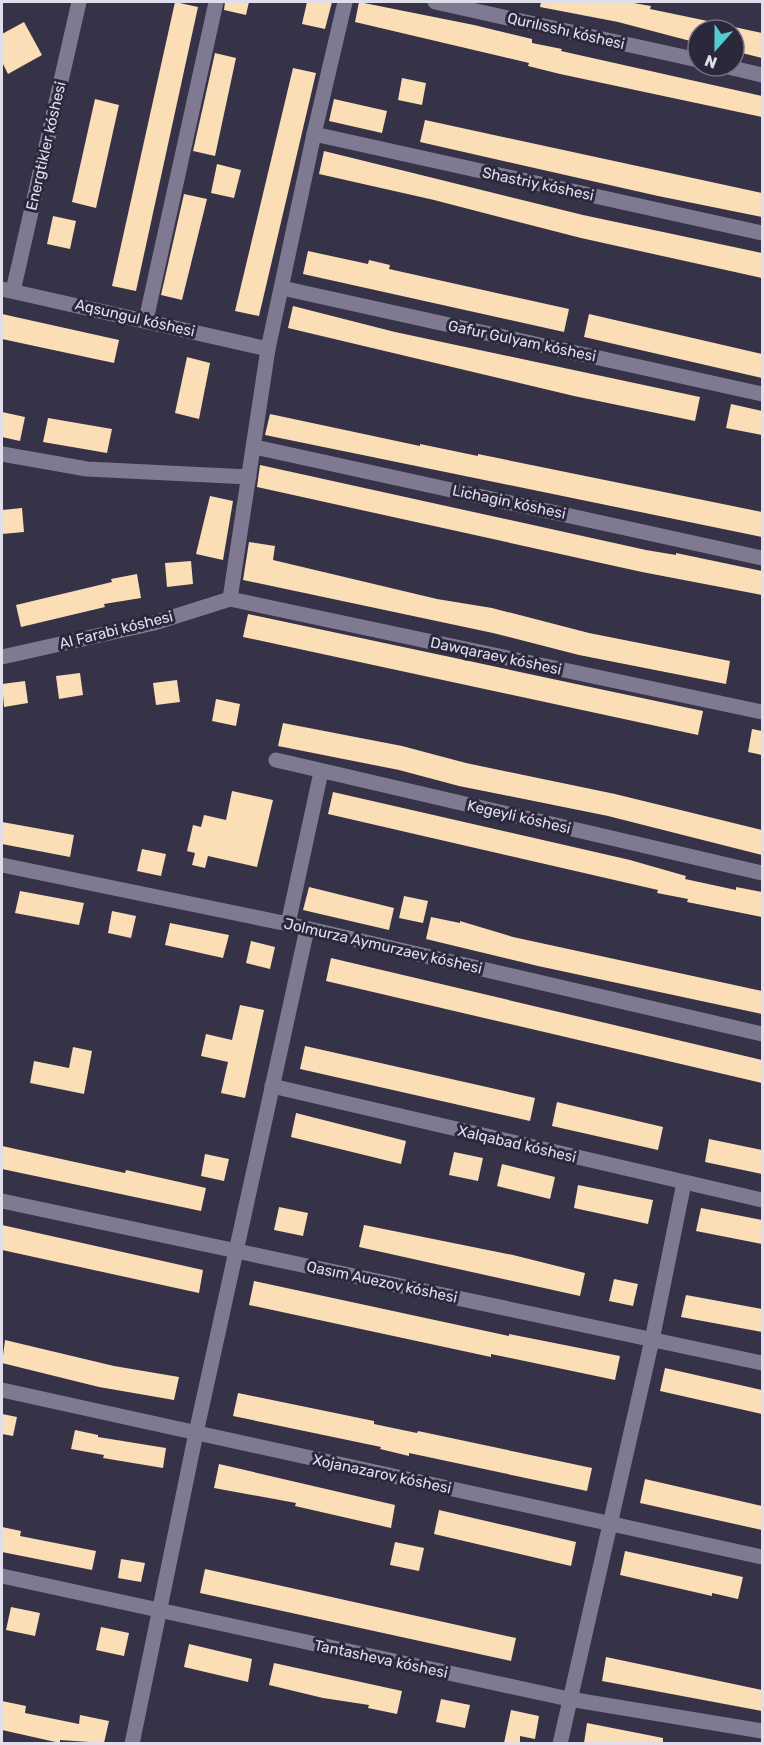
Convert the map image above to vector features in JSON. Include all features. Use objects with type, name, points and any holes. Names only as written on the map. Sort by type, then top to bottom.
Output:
[{"type":"street","name":"Energtikler kóshesi","points":[[7,290],[79,2]]},
{"type":"street","points":[[146,320],[216,2]]},
{"type":"street","points":[[230,599],[255,447],[268,349],[345,2]]},
{"type":"street","name":"Qurılısshı kóshesi","points":[[435,2],[686,57]]},
{"type":"street","points":[[746,71],[762,75]]},
{"type":"street","name":"Shastriy kóshesi","points":[[314,134],[762,233]]},
{"type":"street","name":"Gafur Gulyam kóshesi","points":[[282,288],[762,394]]},
{"type":"street","name":"Aqsungul kóshesi","points":[[7,290],[268,349]]},
{"type":"street","name":"Lichagin kóshesi","points":[[255,447],[762,558]]},
{"type":"street","points":[[2,454],[87,469],[249,477]]},
{"type":"street","name":"Al Farabi kóshesi","points":[[2,657],[154,623],[230,599]]},
{"type":"street","name":"Dawqaraev kóshesi","points":[[230,599],[762,712]]},
{"type":"street","name":"Kegeyli kóshesi","points":[[276,760],[762,873]]},
{"type":"street","points":[[288,924],[321,772]]},
{"type":"street","name":"Jolmurza Aymurzaev kóshesi","points":[[2,865],[288,924],[762,1034]]},
{"type":"street","points":[[132,1743],[196,1433],[307,929]]},
{"type":"street","name":"Xalqabad kóshesi","points":[[272,1086],[762,1200]]},
{"type":"street","points":[[560,1743],[608,1523],[652,1340],[684,1183]]},
{"type":"street","name":"Qasım Auezov kóshesi","points":[[2,1201],[762,1363]]},
{"type":"street","name":"Xojanazarov kóshesi","points":[[2,1390],[762,1557]]},
{"type":"street","name":"Tantasheva kóshesi","points":[[2,1576],[569,1699],[762,1731]]},
{"type":"building","points":[[175,2],[198,7],[136,291],[112,286]]},
{"type":"building","points":[[225,2],[249,2],[246,15],[224,10]]},
{"type":"building","points":[[307,2],[332,2],[325,29],[302,24]]},
{"type":"building","points":[[359,2],[474,25],[532,39],[532,43],[562,49],[561,51],[762,96],[762,117],[560,74],[528,66],[529,63],[355,22]]},
{"type":"building","points":[[541,2],[628,2],[693,18],[686,18],[686,40],[618,22],[540,7]]},
{"type":"building","points":[[24,22],[42,55],[8,74],[2,62],[2,34]]},
{"type":"building","points":[[746,30],[762,33],[762,58],[746,54]]},
{"type":"building","points":[[215,53],[236,58],[215,156],[193,151]]},
{"type":"building","points":[[293,68],[316,73],[259,316],[235,311]]},
{"type":"building","points":[[402,78],[426,83],[422,105],[398,100]]},
{"type":"building","points":[[95,99],[119,105],[96,208],[72,202]]},
{"type":"building","points":[[334,99],[387,111],[382,133],[329,121]]},
{"type":"building","points":[[425,120],[762,193],[762,217],[420,142]]},
{"type":"building","points":[[324,151],[583,215],[762,253],[762,278],[581,238],[434,200],[319,174]]},
{"type":"building","points":[[217,164],[241,170],[234,198],[211,193]]},
{"type":"building","points":[[184,194],[207,199],[182,300],[161,295]]},
{"type":"building","points":[[53,216],[76,221],[70,249],[47,244]]},
{"type":"building","points":[[308,251],[368,264],[369,260],[390,265],[389,269],[569,309],[564,332],[303,274]]},
{"type":"building","points":[[293,306],[395,332],[700,397],[695,421],[574,396],[288,328]]},
{"type":"building","points":[[2,314],[119,340],[114,363],[2,339]]},
{"type":"building","points":[[589,314],[762,354],[762,378],[584,337]]},
{"type":"building","points":[[187,357],[210,363],[199,419],[175,413]]},
{"type":"building","points":[[731,404],[762,411],[762,435],[726,428]]},
{"type":"building","points":[[2,412],[25,417],[20,441],[2,437]]},
{"type":"building","points":[[270,414],[420,446],[420,444],[478,456],[478,454],[762,512],[762,537],[265,435]]},
{"type":"building","points":[[48,418],[112,429],[107,453],[43,442]]},
{"type":"building","points":[[260,465],[646,550],[676,555],[676,553],[762,571],[762,595],[642,572],[257,487]]},
{"type":"building","points":[[210,496],[233,501],[223,560],[196,554]]},
{"type":"building","points":[[22,508],[24,532],[2,534],[2,510]]},
{"type":"building","points":[[249,542],[275,546],[273,560],[437,599],[492,608],[589,633],[730,661],[726,684],[579,655],[493,633],[243,580]]},
{"type":"building","points":[[191,561],[193,584],[167,587],[165,563]]},
{"type":"building","points":[[137,574],[141,598],[104,604],[105,607],[21,627],[16,605]]},
{"type":"building","points":[[248,614],[703,711],[698,735],[243,637]]},
{"type":"building","points":[[80,673],[83,695],[59,699],[56,676]]},
{"type":"building","points":[[177,680],[180,702],[156,705],[153,683]]},
{"type":"building","points":[[25,681],[28,703],[4,707],[2,684]]},
{"type":"building","points":[[216,699],[240,704],[236,726],[212,721]]},
{"type":"building","points":[[283,723],[402,746],[466,763],[615,794],[762,830],[762,855],[608,816],[278,746]]},
{"type":"building","points":[[752,729],[762,731],[762,755],[748,752]]},
{"type":"building","points":[[232,791],[273,800],[257,867],[208,856],[205,868],[192,865],[195,853],[187,851],[193,825],[201,827],[204,815],[226,820]]},
{"type":"building","points":[[333,792],[630,860],[686,876],[685,879],[736,890],[736,887],[762,892],[762,917],[687,902],[688,899],[657,893],[658,890],[328,814]]},
{"type":"building","points":[[2,822],[74,835],[70,857],[2,844]]},
{"type":"building","points":[[142,849],[166,854],[161,876],[137,871]]},
{"type":"building","points":[[309,887],[394,908],[389,930],[303,910]]},
{"type":"building","points":[[20,891],[84,903],[79,925],[15,913]]},
{"type":"building","points":[[404,896],[428,901],[423,923],[399,918]]},
{"type":"building","points":[[112,911],[136,916],[131,938],[108,933]]},
{"type":"building","points":[[431,917],[460,923],[460,921],[513,937],[762,991],[762,1014],[538,966],[426,939]]},
{"type":"building","points":[[170,923],[229,935],[223,958],[165,945]]},
{"type":"building","points":[[251,941],[275,947],[270,969],[246,963]]},
{"type":"building","points":[[331,958],[762,1060],[762,1083],[326,981]]},
{"type":"building","points":[[240,1005],[264,1010],[245,1098],[221,1093],[228,1062],[201,1056],[206,1034],[232,1040]]},
{"type":"building","points":[[305,1046],[535,1098],[530,1121],[300,1069]]},
{"type":"building","points":[[73,1047],[92,1051],[84,1094],[30,1083],[34,1061],[69,1068]]},
{"type":"building","points":[[557,1102],[663,1127],[658,1150],[552,1126]]},
{"type":"building","points":[[296,1113],[406,1141],[401,1164],[291,1137]]},
{"type":"building","points":[[709,1139],[762,1150],[762,1174],[705,1162]]},
{"type":"building","points":[[2,1146],[206,1188],[201,1211],[2,1169]]},
{"type":"building","points":[[454,1152],[483,1158],[478,1181],[449,1175]]},
{"type":"building","points":[[205,1154],[229,1159],[224,1181],[201,1176]]},
{"type":"building","points":[[502,1164],[555,1177],[550,1199],[497,1186]]},
{"type":"building","points":[[578,1185],[653,1200],[648,1224],[574,1208]]},
{"type":"building","points":[[279,1207],[308,1213],[303,1236],[274,1230]]},
{"type":"building","points":[[701,1208],[762,1220],[762,1244],[696,1231]]},
{"type":"building","points":[[2,1225],[203,1270],[199,1293],[2,1250]]},
{"type":"building","points":[[364,1225],[513,1255],[585,1273],[580,1296],[359,1247]]},
{"type":"building","points":[[614,1279],[638,1284],[633,1306],[609,1301]]},
{"type":"building","points":[[254,1281],[509,1336],[509,1334],[620,1356],[615,1380],[491,1354],[491,1357],[249,1305]]},
{"type":"building","points":[[686,1295],[762,1309],[762,1332],[681,1317]]},
{"type":"building","points":[[5,1340],[114,1366],[179,1377],[174,1400],[99,1387],[2,1363]]},
{"type":"building","points":[[665,1368],[762,1390],[762,1414],[660,1391]]},
{"type":"building","points":[[238,1393],[374,1421],[374,1424],[417,1433],[418,1431],[592,1468],[587,1491],[409,1453],[409,1456],[380,1449],[381,1447],[233,1416]]},
{"type":"building","points":[[2,1414],[17,1417],[13,1436],[2,1434]]},
{"type":"building","points":[[75,1430],[98,1435],[98,1437],[166,1448],[163,1468],[103,1458],[104,1455],[71,1449]]},
{"type":"building","points":[[219,1464],[395,1505],[391,1528],[295,1506],[296,1503],[214,1488]]},
{"type":"building","points":[[645,1479],[762,1506],[762,1530],[640,1503]]},
{"type":"building","points":[[439,1510],[576,1542],[571,1566],[434,1534]]},
{"type":"building","points":[[2,1527],[21,1531],[20,1536],[96,1551],[92,1570],[2,1552]]},
{"type":"building","points":[[395,1542],[424,1548],[419,1571],[390,1565]]},
{"type":"building","points":[[625,1551],[743,1577],[738,1599],[712,1593],[712,1596],[620,1575]]},
{"type":"building","points":[[121,1559],[145,1563],[141,1582],[118,1578]]},
{"type":"building","points":[[205,1569],[516,1638],[511,1661],[200,1593]]},
{"type":"building","points":[[11,1607],[40,1613],[35,1636],[6,1630]]},
{"type":"building","points":[[101,1627],[129,1633],[124,1656],[96,1650]]},
{"type":"building","points":[[189,1644],[252,1659],[248,1682],[184,1667]]},
{"type":"building","points":[[606,1657],[762,1690],[762,1711],[602,1681]]},
{"type":"building","points":[[274,1663],[402,1691],[397,1714],[368,1708],[369,1705],[323,1698],[269,1685]]},
{"type":"building","points":[[441,1699],[470,1705],[465,1728],[436,1722]]},
{"type":"building","points":[[2,1701],[26,1706],[25,1713],[79,1724],[80,1715],[109,1721],[104,1743],[60,1740],[60,1743],[2,1730]]},
{"type":"building","points":[[511,1710],[539,1716],[535,1739],[520,1736],[520,1743],[504,1743]]},
{"type":"building","points":[[587,1723],[663,1738],[663,1743],[584,1743]]}]
